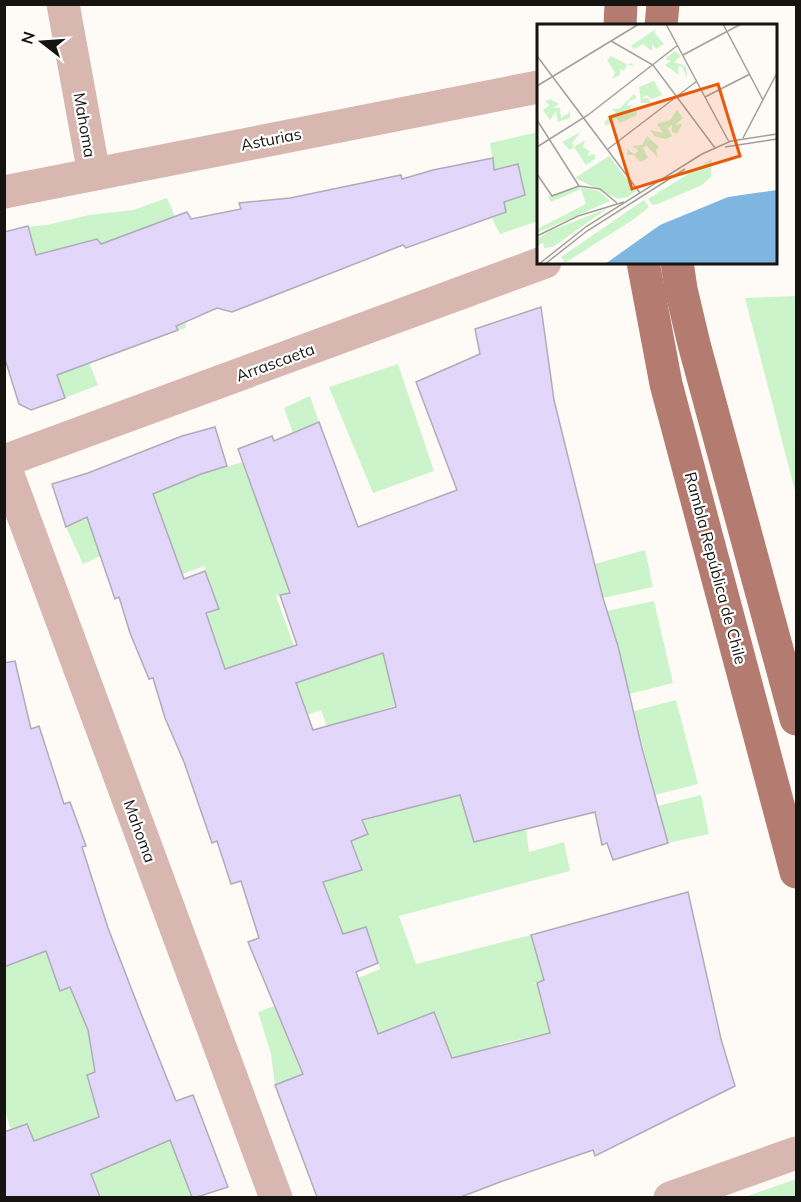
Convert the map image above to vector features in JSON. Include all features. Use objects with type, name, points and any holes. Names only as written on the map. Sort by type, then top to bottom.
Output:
[{"type":"main road","points":[[620,24],[621,4]]},
{"type":"main road","points":[[661,24],[663,4]]},
{"type":"main road","name":"Rambla República de Chile","points":[[644,264],[666,384],[796,872]]},
{"type":"main road","points":[[677,264],[694,344],[796,719]]},
{"type":"street","name":"Mahoma","points":[[63,4],[93,174]]},
{"type":"street","name":"Asturias","points":[[4,192],[537,87]]},
{"type":"street","name":"Arrascaeta","points":[[4,462],[540,264]]},
{"type":"street","name":"Mahoma","points":[[4,462],[276,1197]]},
{"type":"street","points":[[670,1197],[796,1153]]},
{"type":"green space","points":[[537,132],[537,221],[500,234],[492,218],[506,212],[504,202],[525,194],[518,164],[494,170],[490,143]]},
{"type":"green space","points":[[167,198],[177,221],[186,328],[178,330],[138,230],[101,244],[97,239],[56,250],[43,282],[30,231],[24,231],[24,227],[47,225],[89,215],[133,210]]},
{"type":"green space","points":[[796,296],[796,495],[745,298]]},
{"type":"green space","points":[[89,362],[98,385],[65,398],[56,372]]},
{"type":"green space","points":[[398,364],[434,471],[373,493],[329,387]]},
{"type":"green space","points":[[310,396],[319,422],[293,433],[284,408]]},
{"type":"green space","points":[[243,462],[257,501],[329,584],[276,596],[294,646],[243,663],[252,688],[384,633],[383,656],[396,705],[357,718],[362,739],[335,749],[321,710],[218,749],[207,614],[219,609],[204,566],[172,578],[178,562],[152,494],[201,474]]},
{"type":"green space","points":[[87,517],[101,556],[83,564],[66,527]]},
{"type":"green space","points":[[645,550],[653,587],[603,598],[595,564]]},
{"type":"green space","points":[[654,601],[673,683],[629,694],[607,611]]},
{"type":"green space","points":[[676,700],[698,784],[655,795],[634,711]]},
{"type":"green space","points":[[460,795],[474,842],[526,829],[529,852],[564,842],[570,871],[399,916],[416,964],[531,935],[544,980],[531,984],[537,983],[550,1033],[499,1044],[504,1058],[456,1069],[434,1011],[395,1027],[399,1048],[362,1061],[358,978],[380,969],[366,927],[343,934],[329,896],[307,887],[362,870],[351,841],[368,834],[362,821]]},
{"type":"green space","points":[[701,795],[709,834],[668,843],[658,806]]},
{"type":"green space","points":[[46,951],[60,991],[70,987],[88,1030],[95,1072],[87,1076],[99,1116],[34,1141],[55,1197],[6,1197],[11,1130],[5,1111],[4,966]]},
{"type":"green space","points":[[274,1006],[291,1046],[318,1069],[275,1085],[271,1054],[258,1012]]},
{"type":"green space","points":[[162,1119],[192,1197],[100,1197],[82,1148],[114,1164],[131,1157]]},
{"type":"green space","points":[[796,1179],[796,1197],[745,1197]]},
{"type":"building","points":[[493,158],[494,170],[518,164],[525,195],[504,202],[506,212],[406,248],[403,245],[232,312],[217,308],[176,326],[178,330],[57,375],[65,398],[31,410],[19,404],[4,356],[4,232],[28,226],[36,255],[97,239],[101,244],[187,212],[191,219],[241,209],[239,203],[290,198],[401,175],[402,179]]},
{"type":"building","points":[[541,307],[554,400],[603,598],[618,646],[642,748],[668,843],[613,860],[607,843],[602,845],[595,812],[474,842],[460,795],[362,820],[368,834],[351,841],[362,870],[323,882],[343,934],[366,927],[378,963],[356,972],[378,1034],[434,1012],[452,1058],[550,1033],[537,983],[544,980],[531,935],[688,892],[721,1039],[735,1086],[595,1156],[593,1150],[461,1197],[317,1197],[275,1085],[303,1074],[248,942],[259,938],[241,881],[231,884],[217,841],[212,843],[184,762],[165,718],[153,678],[149,679],[130,633],[119,597],[115,599],[87,517],[66,527],[52,484],[88,473],[182,436],[215,427],[227,466],[153,494],[184,579],[205,571],[219,609],[206,613],[225,669],[297,645],[280,595],[290,593],[238,449],[272,436],[274,441],[319,422],[358,527],[457,490],[416,382],[480,354],[475,329]],"holes":[[[383,653],[396,707],[313,730],[296,683]]]},
{"type":"building","points":[[15,661],[31,729],[39,726],[64,804],[70,802],[86,846],[82,847],[108,928],[176,1101],[193,1095],[228,1187],[192,1197],[170,1140],[91,1174],[100,1197],[4,1197],[4,1132],[27,1124],[34,1141],[99,1117],[87,1075],[95,1072],[88,1030],[70,987],[60,991],[46,951],[4,967],[4,663]]}]
